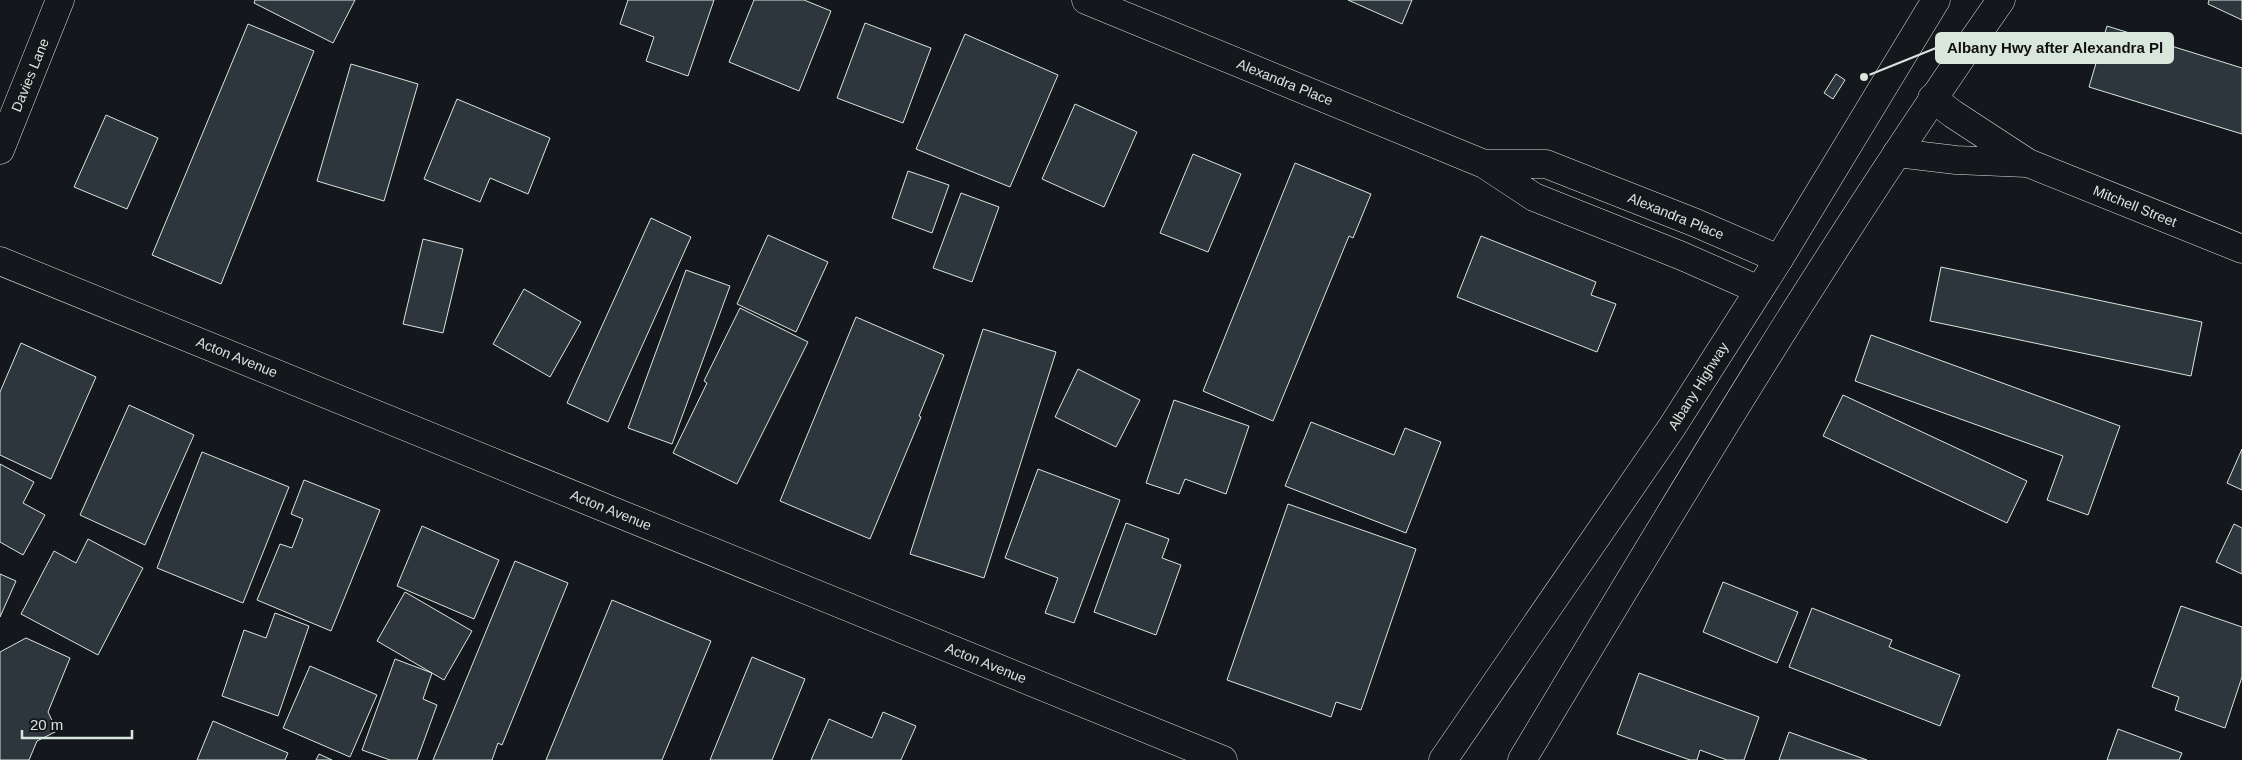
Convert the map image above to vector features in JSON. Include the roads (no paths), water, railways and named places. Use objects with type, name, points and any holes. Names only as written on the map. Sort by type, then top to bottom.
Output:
[{"type":"main road","name":"Davies Lane","points":[[0,150],[60,0]]},
{"type":"main road","name":"Alexandra Place","points":[[1086,0],[1484,164],[1534,197],[1682,256],[1759,290]]},
{"type":"main road","name":"Albany Highway","points":[[1442,760],[1672,427],[1779,259],[1936,0]]},
{"type":"main road","points":[[1522,760],[1714,439],[1932,98],[2000,0]]},
{"type":"main road","name":"Mitchell Street","points":[[1932,98],[2028,163],[2242,249]]},
{"type":"main road","name":"Mitchell Street","points":[[1897,153],[1956,160],[2028,163]]},
{"type":"main road","name":"Alexandra Place","points":[[1484,164],[1546,164],[1779,259]]},
{"type":"main road","name":"Acton Avenue","points":[[0,261],[1223,760]]},
{"type":"place","name":"Albany Hwy after Alexandra Pl","points":[[1864,77]]}]
